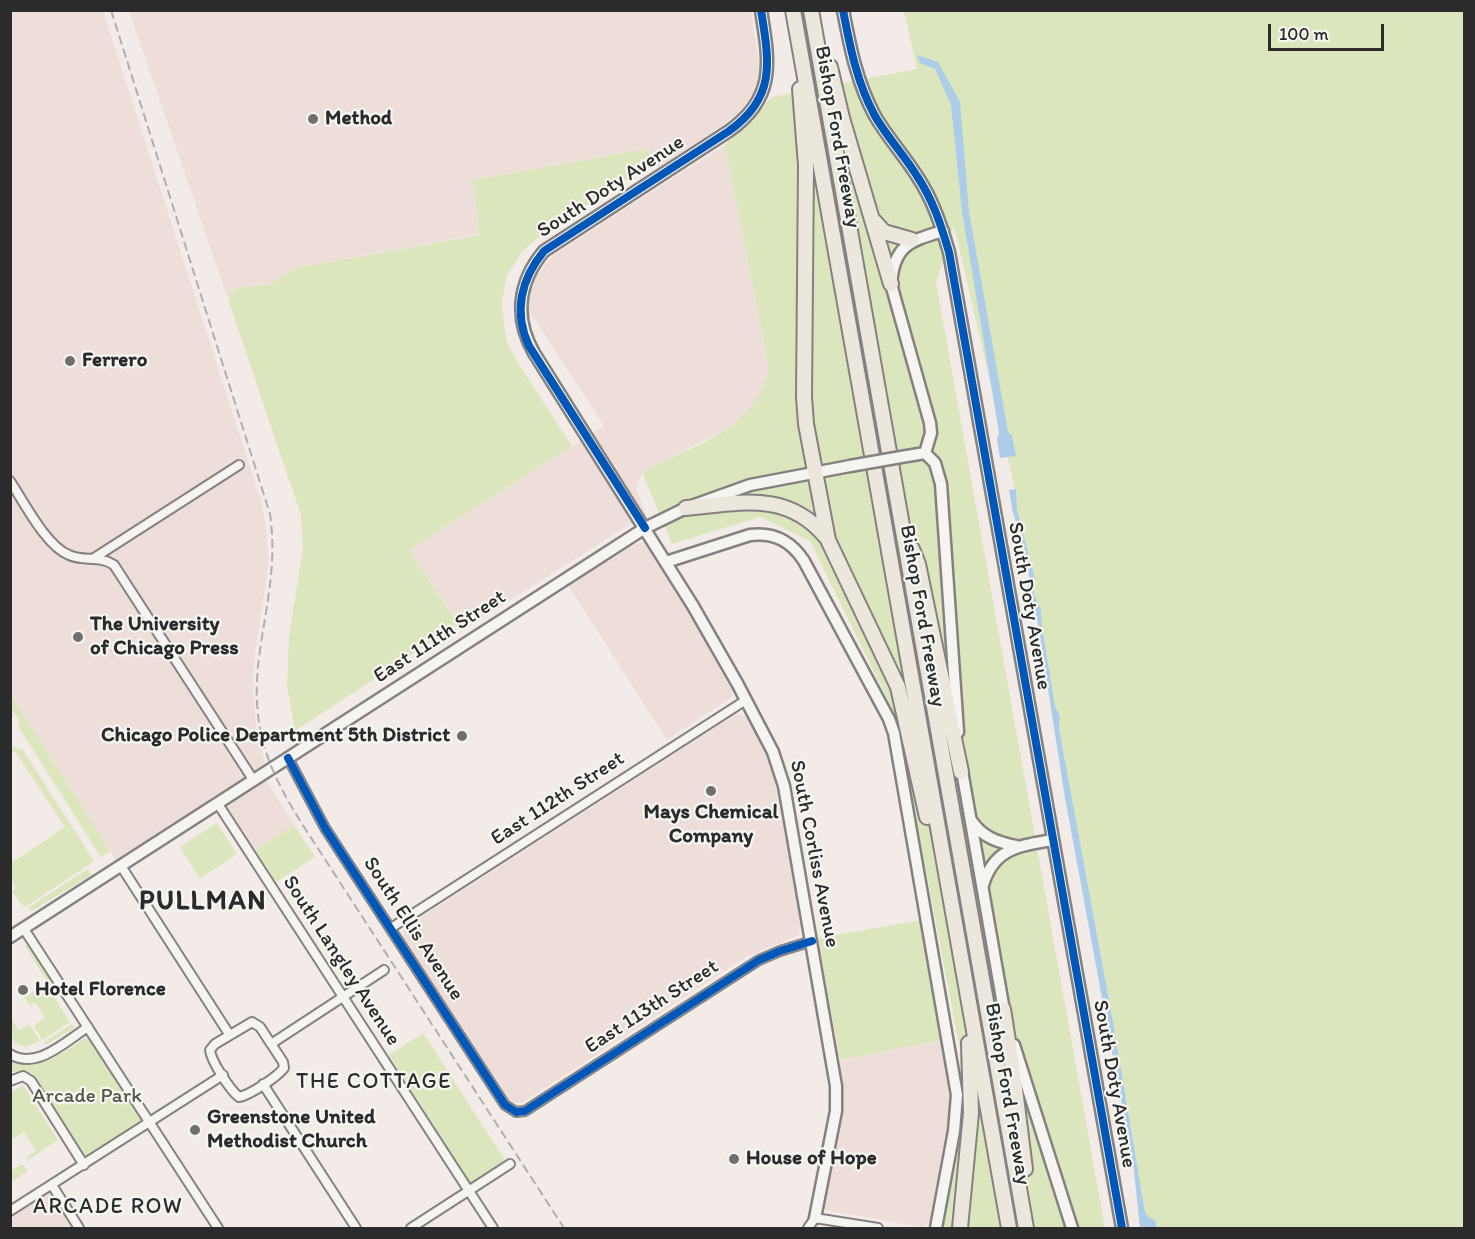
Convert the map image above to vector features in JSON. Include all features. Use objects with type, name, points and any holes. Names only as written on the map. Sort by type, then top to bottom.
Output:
[{"type":"highway","name":"Bishop Ford Freeway","points":[[793,10],[1009,1228]]},
{"type":"highway","name":"Bishop Ford Freeway","points":[[812,10],[1025,1224]]},
{"type":"highway","points":[[812,10],[829,62],[842,118],[891,284]]},
{"type":"highway","points":[[801,60],[799,88],[806,165],[804,397],[806,424],[822,514],[828,540],[898,687],[930,827],[945,867]]},
{"type":"highway","points":[[871,218],[884,232],[912,240]]},
{"type":"highway","points":[[686,508],[747,502],[784,506],[805,517],[828,540]]},
{"type":"highway","points":[[901,524],[918,564],[961,772]]},
{"type":"highway","points":[[1003,1009],[1024,1170],[1025,1224]]},
{"type":"highway","points":[[960,1228],[971,1113],[969,1048],[971,1014]]},
{"type":"street","name":"South Doty Avenue","points":[[645,528],[529,345],[520,316],[522,295],[530,271],[544,251],[729,131],[746,117],[762,94],[768,75],[768,55],[760,10]]},
{"type":"street","name":"South Doty Avenue","points":[[843,10],[852,53],[867,99],[885,132],[928,194],[943,231],[954,279],[1122,1228]]},
{"type":"street","points":[[943,231],[912,240],[898,257],[891,284],[930,423],[931,433],[925,453],[935,463],[941,484],[961,772],[1003,1009],[1072,1228]]},
{"type":"street","name":"East 111th Street","points":[[10,937],[645,528],[686,508],[750,485],[925,453]]},
{"type":"street","points":[[94,558],[239,465]]},
{"type":"street","points":[[10,481],[55,546],[70,556],[109,561],[117,568],[254,781]]},
{"type":"street","name":"South Corliss Avenue","points":[[645,528],[746,700],[769,744],[784,786],[835,1072],[836,1112],[814,1218]]},
{"type":"street","points":[[666,562],[761,533],[791,544],[804,561],[893,728],[957,1095],[954,1131],[936,1228]]},
{"type":"street","name":"East 112th Street","points":[[391,928],[746,700]]},
{"type":"street","name":"South Ellis Avenue","points":[[288,758],[325,828],[505,1105],[516,1112]]},
{"type":"street","name":"South Langley Avenue","points":[[218,804],[494,1228]]},
{"type":"street","points":[[970,819],[976,828],[988,838],[1016,846]]},
{"type":"street","points":[[982,886],[994,863],[1005,852],[1016,846],[1052,840]]},
{"type":"street","points":[[121,866],[230,1034]]},
{"type":"street","points":[[24,929],[218,1228]]},
{"type":"street","name":"East 113th Street","points":[[516,1112],[525,1111],[759,960],[812,941]]},
{"type":"street","points":[[271,1044],[384,970]]},
{"type":"street","points":[[254,1022],[271,1044],[284,1068],[279,1074],[239,1097],[223,1075],[210,1050],[230,1034],[254,1022]]},
{"type":"street","points":[[10,1053],[23,1059],[44,1055],[87,1027]]},
{"type":"street","points":[[10,1211],[223,1075]]},
{"type":"street","points":[[10,1081],[23,1076],[31,1081],[84,1165]]},
{"type":"street","points":[[263,1084],[356,1228]]},
{"type":"street","points":[[411,1228],[510,1164]]},
{"type":"street","points":[[52,1185],[80,1228]]},
{"type":"street","points":[[808,1228],[814,1218],[878,1228]]},
{"type":"shaded area","points":[[11,11],[103,11],[261,501],[265,522],[269,558],[253,682],[256,725],[265,764],[117,862],[11,695]]},
{"type":"shaded area","points":[[129,11],[751,11],[760,68],[755,92],[738,114],[658,168],[646,149],[473,180],[480,234],[295,268],[271,284],[236,288],[228,299]]},
{"type":"shaded area","points":[[725,145],[769,367],[762,391],[749,410],[731,427],[651,467],[643,474],[637,484],[637,491],[646,514],[463,630],[409,550],[604,426],[527,307],[532,281],[553,255]]},
{"type":"shaded area","points":[[644,542],[703,638],[732,691],[732,697],[667,740],[568,585],[636,544]]},
{"type":"shaded area","points":[[737,714],[746,716],[763,748],[774,776],[801,927],[799,935],[746,957],[522,1103],[511,1103],[405,941],[404,928]]},
{"type":"shaded area","points":[[266,780],[294,825],[249,854],[221,809]]},
{"type":"shaded area","points":[[943,1040],[952,1083],[953,1103],[931,1219],[927,1225],[921,1227],[826,1210],[823,1207],[842,1097],[840,1060]]},
{"type":"shaded area","points":[[50,1192],[74,1228],[11,1228],[11,1217]]},
{"type":"green space","points":[[904,11],[1464,11],[1464,1228],[1157,1228],[1155,1220],[1148,1217],[1145,1212],[1059,728],[1060,716],[1055,706],[1041,610],[1034,594],[1035,579],[1017,510],[1015,489],[954,226],[936,282],[1105,1228],[943,1228],[962,1128],[960,1050],[898,721],[810,541],[760,517],[672,544],[643,474],[651,467],[707,441],[739,419],[752,405],[762,388],[769,367],[725,145],[772,97],[917,69]]},
{"type":"green space","points":[[646,149],[653,161],[536,239],[522,252],[506,277],[502,303],[506,339],[519,365],[572,446],[409,550],[458,624],[295,731],[287,686],[289,636],[303,549],[301,515],[228,299],[236,288],[271,284],[295,268],[480,235],[473,180]]},
{"type":"green space","points":[[11,695],[110,851],[101,857],[18,726],[19,720],[11,707]]},
{"type":"green space","points":[[14,747],[23,750],[94,861],[28,905],[23,906],[12,891],[16,888],[11,879],[11,863],[65,827],[15,751],[11,753]]},
{"type":"green space","points":[[217,823],[237,854],[200,879],[180,847]]},
{"type":"green space","points":[[294,825],[315,857],[276,882],[255,850]]},
{"type":"green space","points":[[88,869],[92,875],[31,911],[29,907]]},
{"type":"green space","points":[[921,920],[943,1040],[840,1060],[818,938]]},
{"type":"green space","points":[[28,945],[56,989],[53,991],[25,946]]},
{"type":"green space","points":[[47,986],[70,1022],[42,1040],[34,1026],[45,1017],[35,1002],[31,1004],[34,1010],[21,994],[25,996]]},
{"type":"green space","points":[[11,1018],[19,1031],[29,1024],[40,1041],[26,1047],[15,1043],[11,1036]]},
{"type":"green space","points":[[72,1024],[74,1028],[46,1045],[44,1042]]},
{"type":"green space","points":[[423,1033],[505,1160],[470,1183],[389,1055]]},
{"type":"green space","name":"Arcade Park","points":[[85,1038],[89,1039],[141,1120],[85,1156],[35,1077],[26,1072],[10,1072],[11,1060],[21,1064],[40,1063],[59,1055]]},
{"type":"green space","points":[[23,1085],[58,1140],[28,1160],[27,1157],[36,1151],[24,1132],[11,1140],[11,1093]]},
{"type":"green space","points":[[22,1164],[28,1171],[13,1181],[11,1171]]},
{"type":"water","points":[[917,55],[938,62],[960,102],[969,212],[1008,432],[1012,436],[1016,456],[1000,458],[997,440],[999,433],[962,211],[951,105],[935,69],[920,63]]},
{"type":"water","points":[[1016,489],[1017,510],[1035,579],[1034,594],[1041,610],[1055,706],[1060,716],[1059,728],[1145,1212],[1148,1217],[1155,1220],[1157,1228],[1140,1228],[1134,1171],[1065,798],[1037,619],[1028,590],[1029,573],[1021,548],[1009,490]]},
{"type":"railway","points":[[111,10],[270,514],[272,566],[260,650],[257,701],[259,724],[271,766],[292,808],[564,1228]]},
{"type":"cycle path","points":[[645,528],[529,346],[521,321],[522,296],[530,273],[544,251],[729,131],[755,105],[766,77],[767,62],[761,10]]},
{"type":"cycle path","points":[[843,10],[848,38],[863,91],[880,124],[928,194],[949,252],[1122,1228]]},
{"type":"cycle path","points":[[288,758],[325,828],[505,1105],[516,1112],[525,1111],[759,960],[812,941]]},
{"type":"place","name":"Method","points":[[313,119]]},
{"type":"place","name":"Ferrero","points":[[70,361]]},
{"type":"place","name":"The University of Chicago Press","points":[[78,637]]},
{"type":"place","name":"Chicago Police Department 5th District","points":[[462,736]]},
{"type":"place","name":"Mays Chemical Company","points":[[711,791]]},
{"type":"place","name":"Hotel Florence","points":[[23,990]]},
{"type":"place","name":"Greenstone United Methodist Church","points":[[195,1130]]},
{"type":"place","name":"House of Hope","points":[[734,1159]]},
{"type":"district","name":"PULLMAN","points":[[203,902]]},
{"type":"district","name":"THE COTTAGE","points":[[374,1082]]},
{"type":"district","name":"ARCADE ROW","points":[[108,1207]]}]
